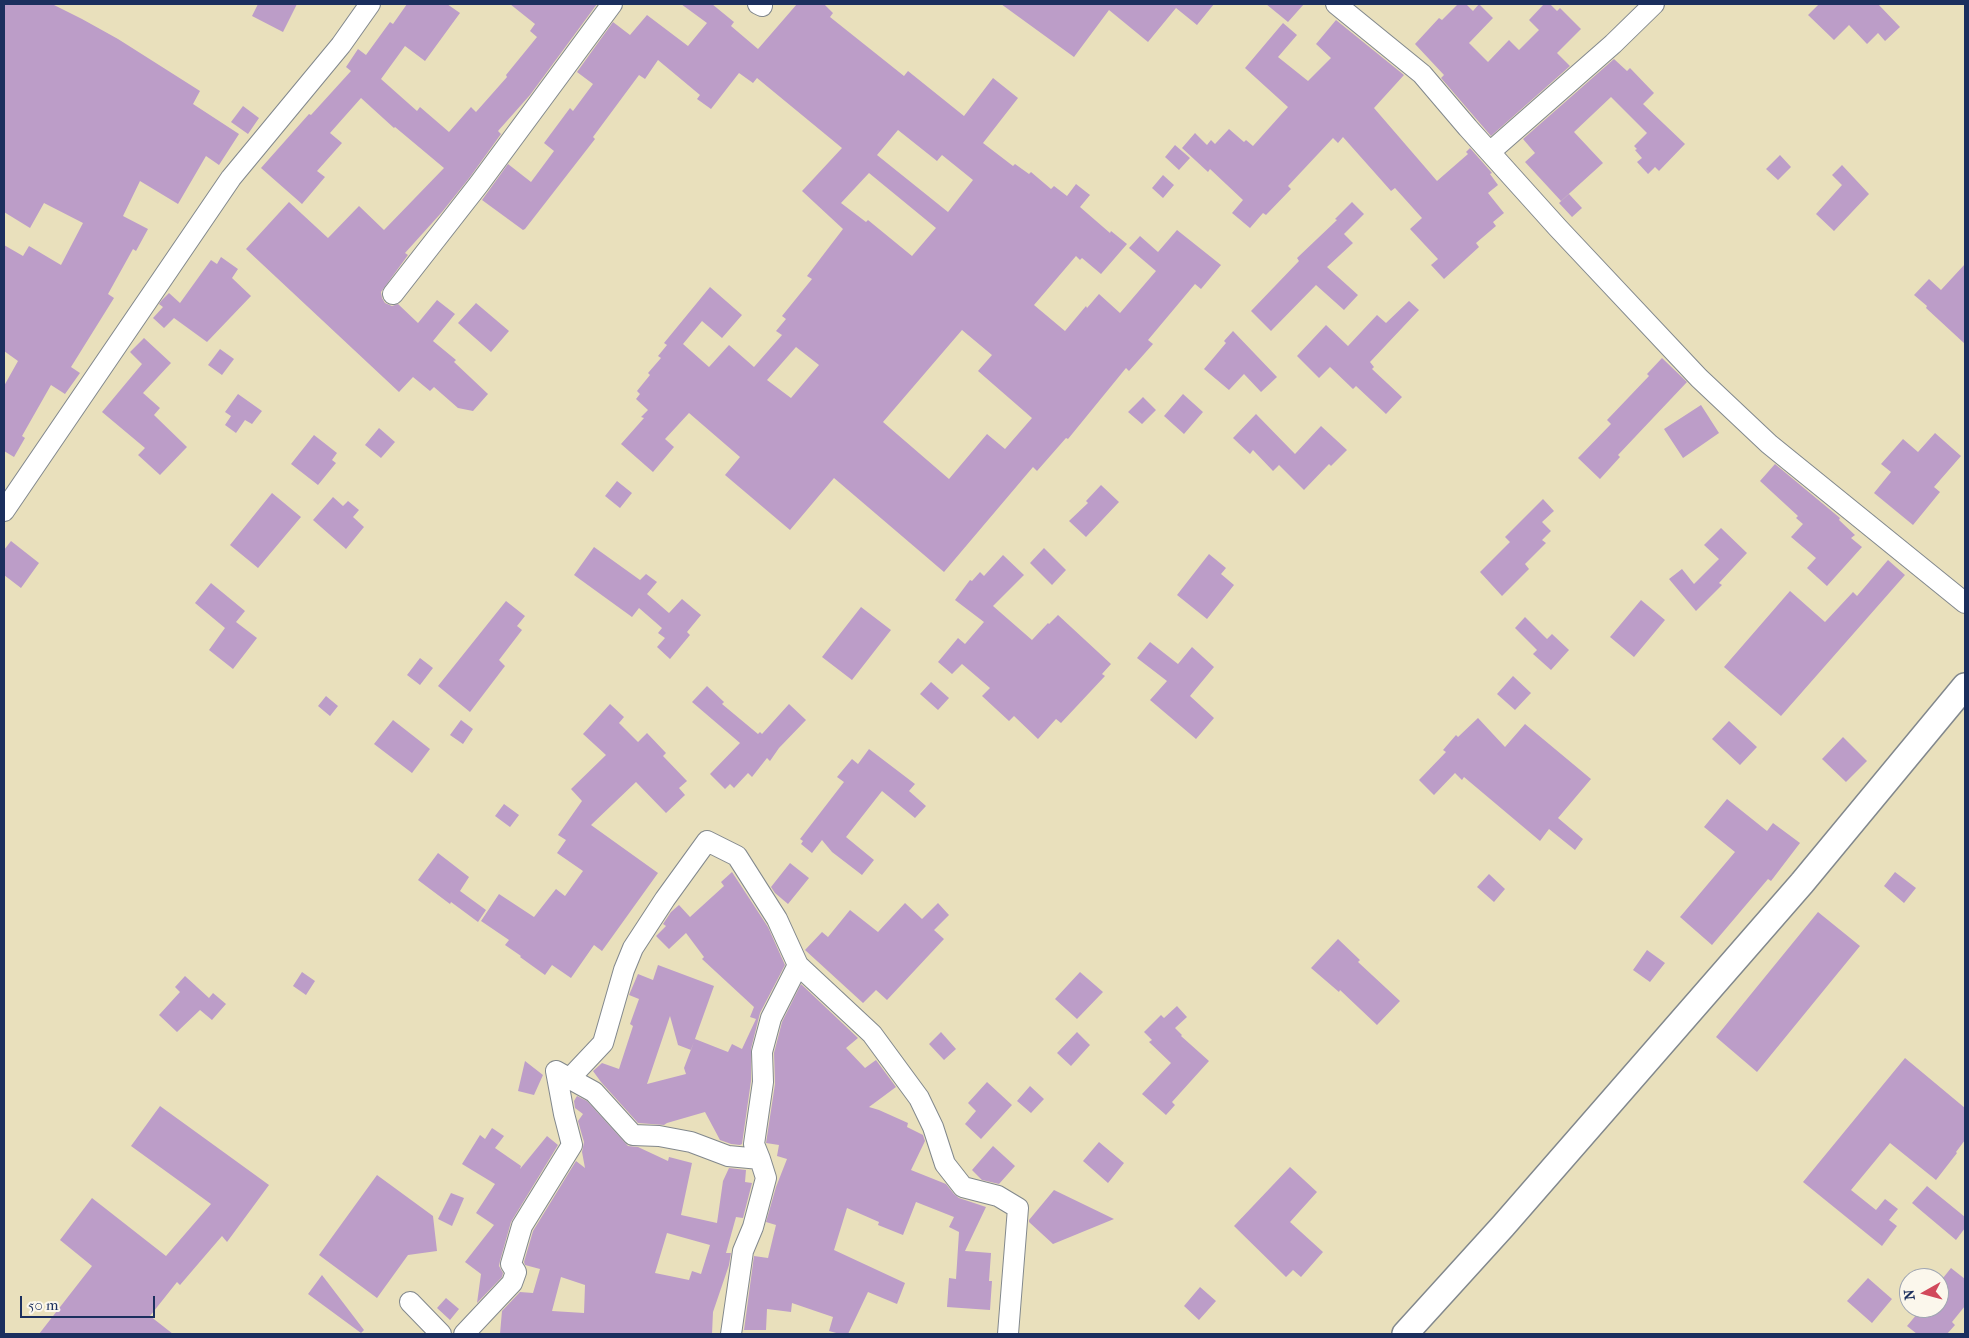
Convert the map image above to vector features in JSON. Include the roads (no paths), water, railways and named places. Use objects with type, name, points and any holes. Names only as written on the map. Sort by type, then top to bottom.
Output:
[{"type":"street","points":[[4,511],[231,178],[341,45],[370,4]]},
{"type":"street","points":[[393,294],[485,177],[612,4]]},
{"type":"street","points":[[1336,4],[1422,74],[1490,152],[1699,378],[1769,444],[1965,603]]},
{"type":"street","points":[[1490,152],[1613,44],[1654,4]]},
{"type":"street","points":[[1405,1334],[1503,1226],[1802,883],[1965,686]]},
{"type":"street","points":[[570,1078],[603,1044],[624,970],[633,948],[706,841],[737,856],[777,919],[798,965],[872,1034],[919,1098],[945,1164],[963,1187],[998,1196],[1018,1208],[1008,1334]]},
{"type":"street","points":[[731,1334],[743,1251],[753,1227],[766,1178],[754,1144],[763,1082],[762,1052],[771,1018],[798,965]]},
{"type":"street","points":[[464,1334],[512,1283],[516,1272],[511,1264],[522,1226],[572,1145],[556,1071],[594,1092],[633,1135],[659,1136],[691,1142],[728,1156],[760,1159]]},
{"type":"street","points":[[410,1302],[441,1334]]}]
